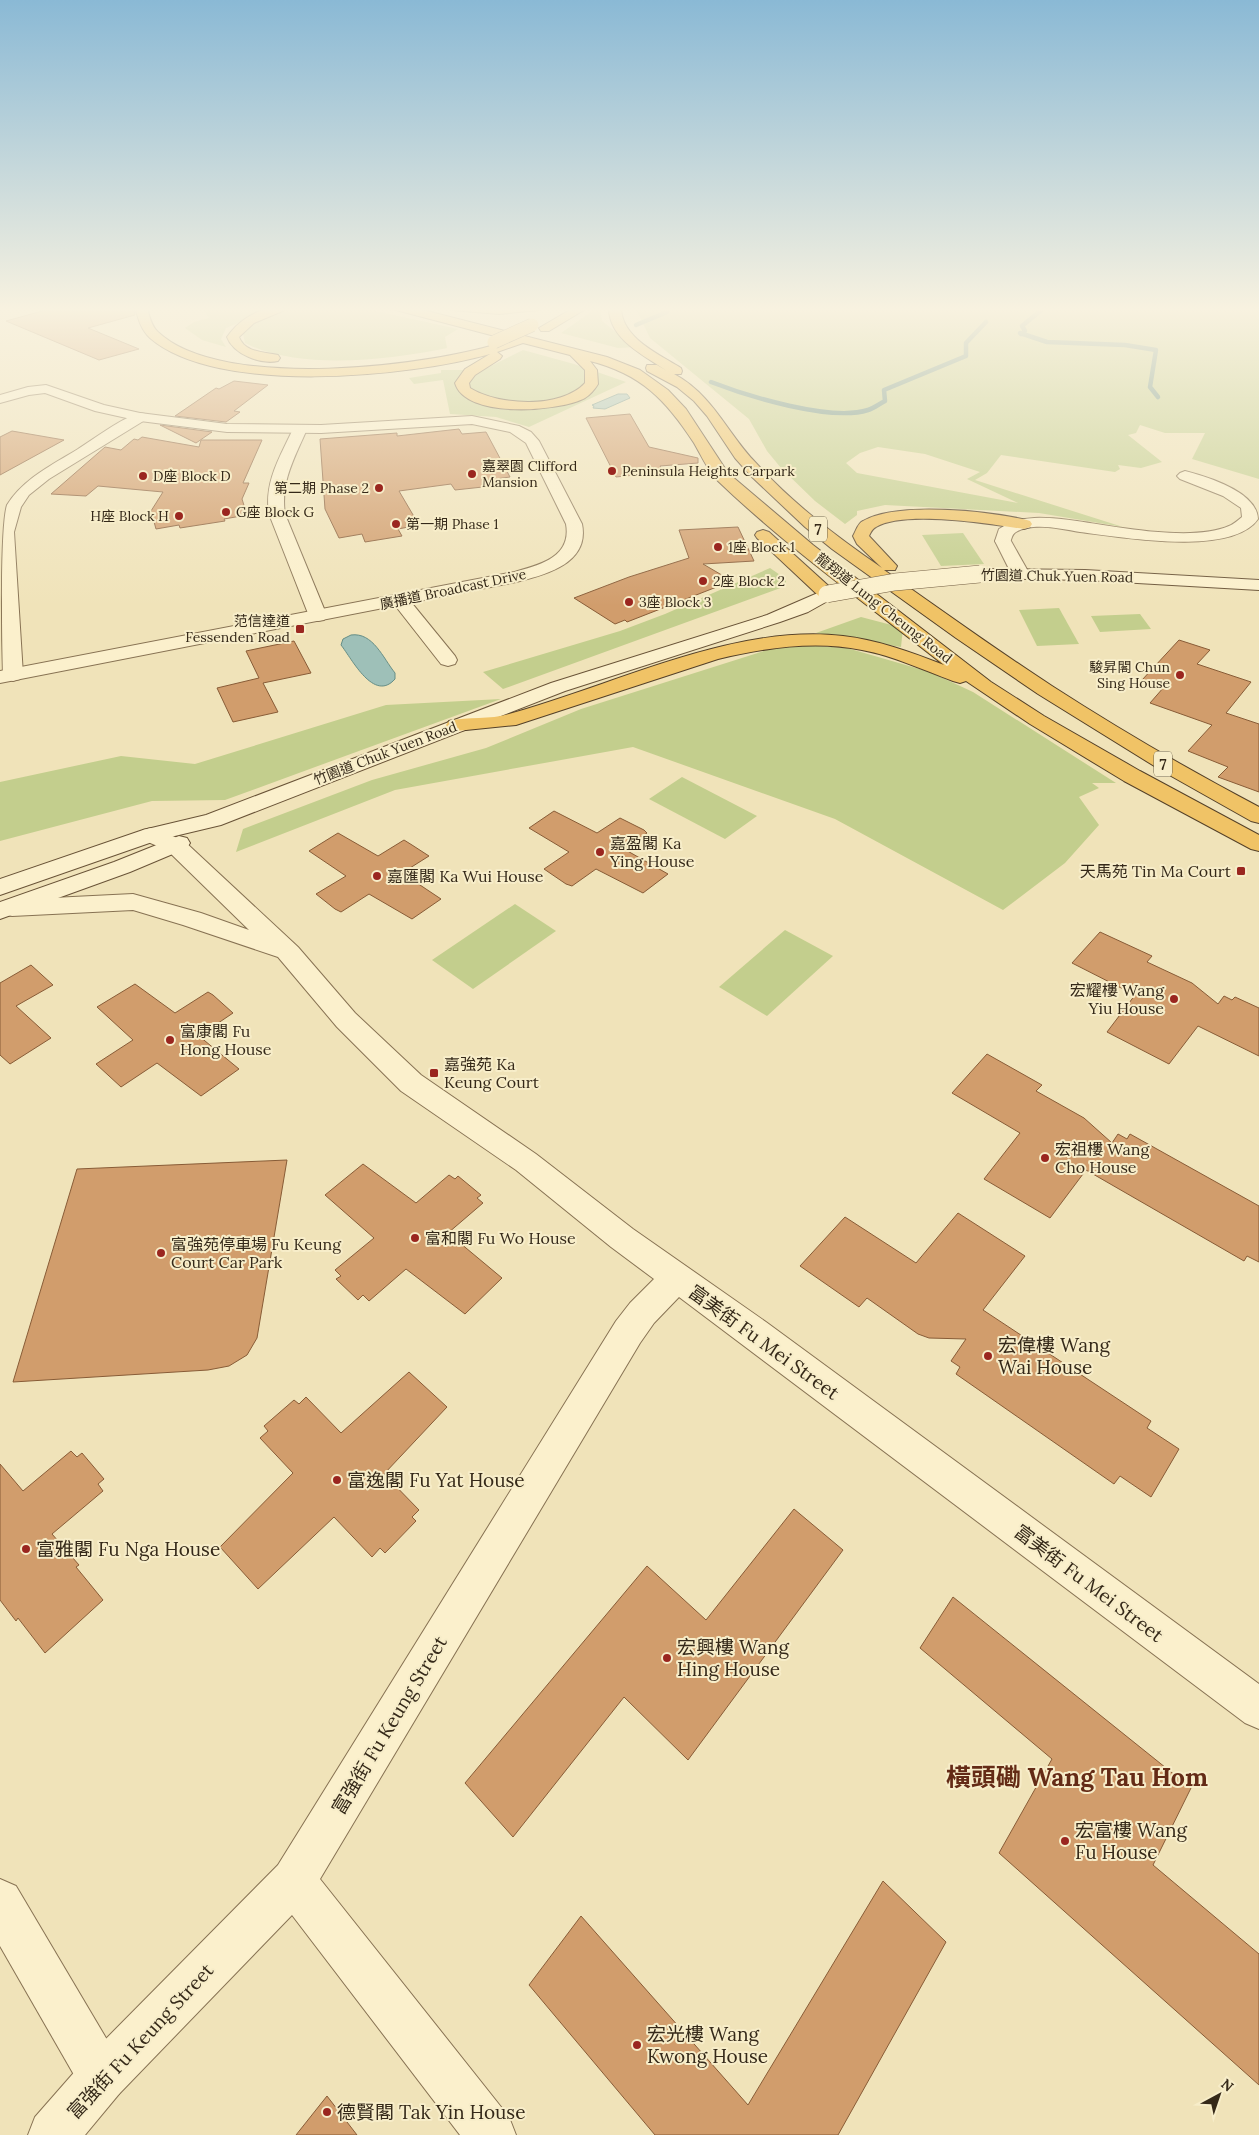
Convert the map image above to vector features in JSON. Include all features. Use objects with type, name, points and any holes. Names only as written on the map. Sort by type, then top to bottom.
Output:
[{"type":"highway","name":"龍翔道 Lung Cheung Road","points":[[676,407],[722,476],[807,549],[984,686],[1037,720],[1132,776],[1259,844]]},
{"type":"highway","name":"龍翔道 Lung Cheung Road","points":[[706,407],[739,453],[776,494],[862,563],[957,632],[1106,730],[1159,762],[1259,816]]},
{"type":"highway","points":[[722,476],[732,502],[748,521],[827,594]]},
{"type":"highway","points":[[922,605],[882,557],[863,541],[861,533],[870,522],[882,518],[920,515],[1024,524]]},
{"type":"highway","points":[[957,517],[982,527],[1003,541]]},
{"type":"highway","points":[[456,725],[509,721],[712,655],[740,648],[792,641],[833,640],[872,646],[984,686]]},
{"type":"street","name":"廣播道 Broadcast Drive","points":[[7,676],[530,574],[552,565],[567,554],[576,541],[576,529],[536,447],[526,435],[514,429],[472,420],[300,429],[226,428],[140,417],[98,407]]},
{"type":"street","points":[[7,676],[6,532],[13,507],[24,492],[44,476],[140,417]]},
{"type":"street","points":[[300,429],[278,482],[274,499],[277,514],[318,616]]},
{"type":"street","points":[[1016,573],[1003,541],[1005,532],[1024,524],[1044,523],[1162,536],[1206,537],[1235,530],[1250,519],[1250,511],[1245,503],[1185,476]]},
{"type":"street","name":"竹園道 Chuk Yuen Road","points":[[0,887],[151,835],[213,820],[558,687],[615,672],[756,611],[804,608],[827,594],[913,580],[1016,573],[1259,585]]},
{"type":"street","points":[[400,600],[448,660]]},
{"type":"street","name":"竹園道 Chuk Yuen Road","points":[[6,909],[122,867],[175,845],[213,820]]},
{"type":"street","name":"富美街 Fu Mei Street","points":[[151,835],[175,845],[289,953],[346,1020],[411,1084],[526,1162],[676,1278],[754,1333],[1259,1709]]},
{"type":"street","points":[[6,909],[133,902],[192,919],[289,953]]},
{"type":"street","name":"富強街 Fu Keung Street","points":[[53,2135],[102,2077],[294,1881],[628,1332],[676,1278]]},
{"type":"street","points":[[294,1881],[491,2135]]},
{"type":"street","points":[[0,1902],[102,2077]]},
{"type":"green space","points":[[448,407],[573,407],[529,427],[496,417],[450,414]]},
{"type":"green space","points":[[734,407],[1259,407],[1259,479],[1192,459],[1205,433],[1165,433],[1140,425],[1136,433],[1128,435],[1162,462],[1141,468],[1118,465],[1120,469],[1115,472],[1001,455],[987,473],[975,480],[1123,527],[1039,513],[885,505],[857,511],[857,515],[845,524],[815,501],[781,468],[767,451],[749,419]],"holes":[[[878,447],[925,454],[980,472],[967,479],[1018,503],[857,473],[846,463],[860,453]]]},
{"type":"green space","points":[[963,533],[984,564],[941,566],[922,535]]},
{"type":"green space","points":[[770,568],[786,579],[786,586],[503,689],[483,672],[620,631],[665,614]]},
{"type":"green space","points":[[1059,608],[1079,644],[1037,646],[1019,610]]},
{"type":"green space","points":[[1140,614],[1151,629],[1100,632],[1091,616]]},
{"type":"green space","points":[[861,617],[903,628],[901,647],[816,633]]},
{"type":"green space","points":[[786,644],[847,648],[930,672],[973,692],[1116,783],[1092,783],[1099,788],[1079,797],[1099,825],[1065,863],[1003,910],[835,819],[633,747],[395,790],[236,852],[243,829],[372,780],[486,748],[581,709]]},
{"type":"green space","points":[[501,699],[225,800],[152,801],[0,841],[0,782],[121,756],[195,764],[386,705]]},
{"type":"green space","points":[[682,777],[757,816],[725,839],[649,799]]},
{"type":"green space","points":[[515,904],[556,931],[473,989],[432,960]]},
{"type":"green space","points":[[785,930],[833,956],[767,1016],[719,987]]},
{"type":"water","points":[[594,407],[610,407],[605,409],[593,408]]},
{"type":"water","points":[[351,635],[359,635],[377,647],[395,673],[395,679],[387,685],[379,686],[364,676],[341,645],[343,639]]},
{"type":"building","points":[[189,407],[240,407],[234,411],[240,412],[226,422],[175,416]]},
{"type":"building","points":[[630,414],[649,447],[698,458],[698,463],[660,466],[663,472],[616,477],[586,418]]},
{"type":"building","points":[[160,425],[212,432],[196,443]]},
{"type":"building","points":[[459,429],[462,434],[486,432],[510,477],[488,480],[492,486],[455,490],[451,484],[399,491],[419,525],[398,529],[402,536],[365,542],[362,534],[339,538],[325,509],[320,439],[397,433],[397,436]]},
{"type":"building","points":[[12,431],[64,440],[0,475],[0,437]]},
{"type":"building","points":[[142,437],[199,447],[201,440],[262,440],[243,483],[249,483],[242,499],[247,515],[224,519],[225,521],[180,528],[179,525],[156,529],[151,511],[163,492],[98,486],[86,496],[51,494],[105,447],[121,450],[134,439],[138,440]]},
{"type":"building","points":[[738,527],[754,561],[703,564],[732,581],[627,622],[625,620],[615,624],[574,598],[629,577],[689,558],[679,530]]},
{"type":"building","points":[[1179,640],[1210,650],[1197,664],[1251,682],[1226,713],[1259,724],[1259,792],[1218,777],[1228,767],[1188,751],[1212,725],[1150,703],[1164,687],[1142,680]]},
{"type":"building","points":[[294,641],[311,673],[263,683],[278,712],[233,722],[217,688],[259,678],[246,651]]},
{"type":"building","name":"嘉盈閣 Ka Ying House","points":[[554,811],[597,833],[620,818],[644,830],[647,833],[624,849],[668,874],[643,893],[596,869],[572,886],[566,884],[544,869],[569,852],[529,828]]},
{"type":"building","name":"嘉匯閣 Ka Wui House","points":[[338,833],[378,856],[404,840],[412,845],[429,856],[402,873],[441,899],[412,919],[369,894],[341,912],[335,909],[316,894],[346,876],[309,851]]},
{"type":"building","name":"宏耀樓 Wang Yiu House","points":[[1100,932],[1152,956],[1147,962],[1192,983],[1218,1004],[1224,996],[1232,1000],[1235,997],[1259,1008],[1259,1056],[1198,1026],[1169,1064],[1107,1032],[1135,995],[1072,963]]},
{"type":"building","points":[[31,965],[53,985],[16,1006],[51,1038],[10,1064],[0,1055],[0,983]]},
{"type":"building","name":"富康閣 Fu Hong House","points":[[135,984],[175,1013],[208,992],[213,995],[233,1013],[199,1036],[239,1069],[201,1096],[157,1063],[121,1087],[96,1064],[133,1040],[97,1007]]},
{"type":"building","name":"宏祖樓 Wang Cho House","points":[[987,1054],[1042,1085],[1036,1091],[1084,1118],[1112,1143],[1118,1134],[1127,1139],[1130,1134],[1259,1206],[1259,1262],[1247,1256],[1244,1261],[1086,1170],[1050,1218],[984,1179],[1020,1133],[952,1093]]},
{"type":"building","name":"富強苑停車場 Fu Keung Court Car Park","points":[[287,1160],[257,1338],[247,1355],[229,1366],[208,1370],[13,1382],[77,1169]]},
{"type":"building","name":"富和閣 Fu Wo House","points":[[363,1164],[416,1203],[449,1175],[455,1179],[458,1176],[481,1195],[477,1198],[483,1203],[448,1233],[502,1278],[465,1314],[406,1269],[369,1301],[363,1295],[358,1300],[336,1279],[341,1276],[335,1270],[374,1238],[325,1195]]},
{"type":"building","name":"宏偉樓 Wang Wai House","points":[[958,1213],[1025,1256],[983,1310],[1151,1421],[1147,1428],[1179,1449],[1151,1497],[1120,1476],[1114,1484],[956,1374],[960,1367],[951,1361],[966,1339],[929,1338],[918,1334],[867,1298],[859,1307],[800,1266],[845,1217],[916,1263]]},
{"type":"building","name":"富逸閣 Fu Yat House","points":[[409,1372],[447,1407],[384,1474],[419,1510],[412,1517],[416,1521],[385,1553],[380,1548],[372,1557],[334,1517],[258,1589],[220,1547],[293,1473],[260,1438],[268,1431],[264,1426],[294,1400],[299,1404],[306,1397],[341,1433]]},
{"type":"building","name":"富雅閣 Fu Nga House","points":[[71,1451],[77,1457],[82,1453],[104,1479],[98,1484],[103,1491],[52,1534],[79,1565],[76,1567],[103,1600],[45,1653],[18,1618],[16,1621],[0,1600],[0,1464],[23,1491]]},
{"type":"building","name":"宏興樓 Wang Hing House","points":[[794,1509],[843,1550],[688,1760],[624,1697],[513,1837],[465,1783],[647,1566],[706,1620]]},
{"type":"building","name":"宏富樓 Wang Fu House","points":[[953,1597],[1191,1788],[1153,1865],[1259,1954],[1259,2085],[999,1853],[1052,1759],[920,1648]]},
{"type":"building","name":"宏光樓 Wang Kwong House","points":[[883,1881],[946,1942],[838,2135],[655,2135],[529,1985],[581,1916],[748,2105]]},
{"type":"building","name":"德賢閣 Tak Yin House","points":[[327,2096],[357,2135],[296,2135]]},
{"type":"waterway","points":[[793,407],[833,413],[852,413],[875,407]]},
{"type":"place","name":"Peninsula Heights Carpark","points":[[612,471]]},
{"type":"place","name":"嘉翠園 Clifford Mansion","points":[[472,474]]},
{"type":"place","name":"D座 Block D","points":[[143,476]]},
{"type":"place","name":"第二期 Phase 2","points":[[379,488]]},
{"type":"place","name":"G座 Block G","points":[[226,512]]},
{"type":"place","name":"H座 Block H","points":[[179,516]]},
{"type":"place","name":"第一期 Phase 1","points":[[396,524]]},
{"type":"place","name":"1座 Block 1","points":[[718,547]]},
{"type":"place","name":"2座 Block 2","points":[[703,581]]},
{"type":"place","name":"3座 Block 3","points":[[629,602]]},
{"type":"place","name":"范信達道 Fessenden Road","points":[[300,629]]},
{"type":"place","name":"駿昇閣 Chun Sing House","points":[[1180,675]]},
{"type":"place","name":"嘉盈閣 Ka Ying House","points":[[600,852]]},
{"type":"place","name":"天馬苑 Tin Ma Court","points":[[1241,871]]},
{"type":"place","name":"嘉匯閣 Ka Wui House","points":[[377,876]]},
{"type":"place","name":"宏耀樓 Wang Yiu House","points":[[1174,999]]},
{"type":"place","name":"富康閣 Fu Hong House","points":[[170,1040]]},
{"type":"place","name":"嘉強苑 Ka Keung Court","points":[[434,1073]]},
{"type":"place","name":"宏祖樓 Wang Cho House","points":[[1045,1158]]},
{"type":"place","name":"富和閣 Fu Wo House","points":[[415,1238]]},
{"type":"place","name":"富強苑停車場 Fu Keung Court Car Park","points":[[161,1253]]},
{"type":"place","name":"宏偉樓 Wang Wai House","points":[[988,1356]]},
{"type":"place","name":"富逸閣 Fu Yat House","points":[[337,1480]]},
{"type":"place","name":"富雅閣 Fu Nga House","points":[[26,1549]]},
{"type":"place","name":"宏興樓 Wang Hing House","points":[[667,1658]]},
{"type":"place","name":"宏富樓 Wang Fu House","points":[[1065,1841]]},
{"type":"place","name":"宏光樓 Wang Kwong House","points":[[637,2045]]},
{"type":"place","name":"德賢閣 Tak Yin House","points":[[327,2112]]},
{"type":"district","name":"橫頭磡 Wang Tau Hom","points":[[1077,1777]]}]
